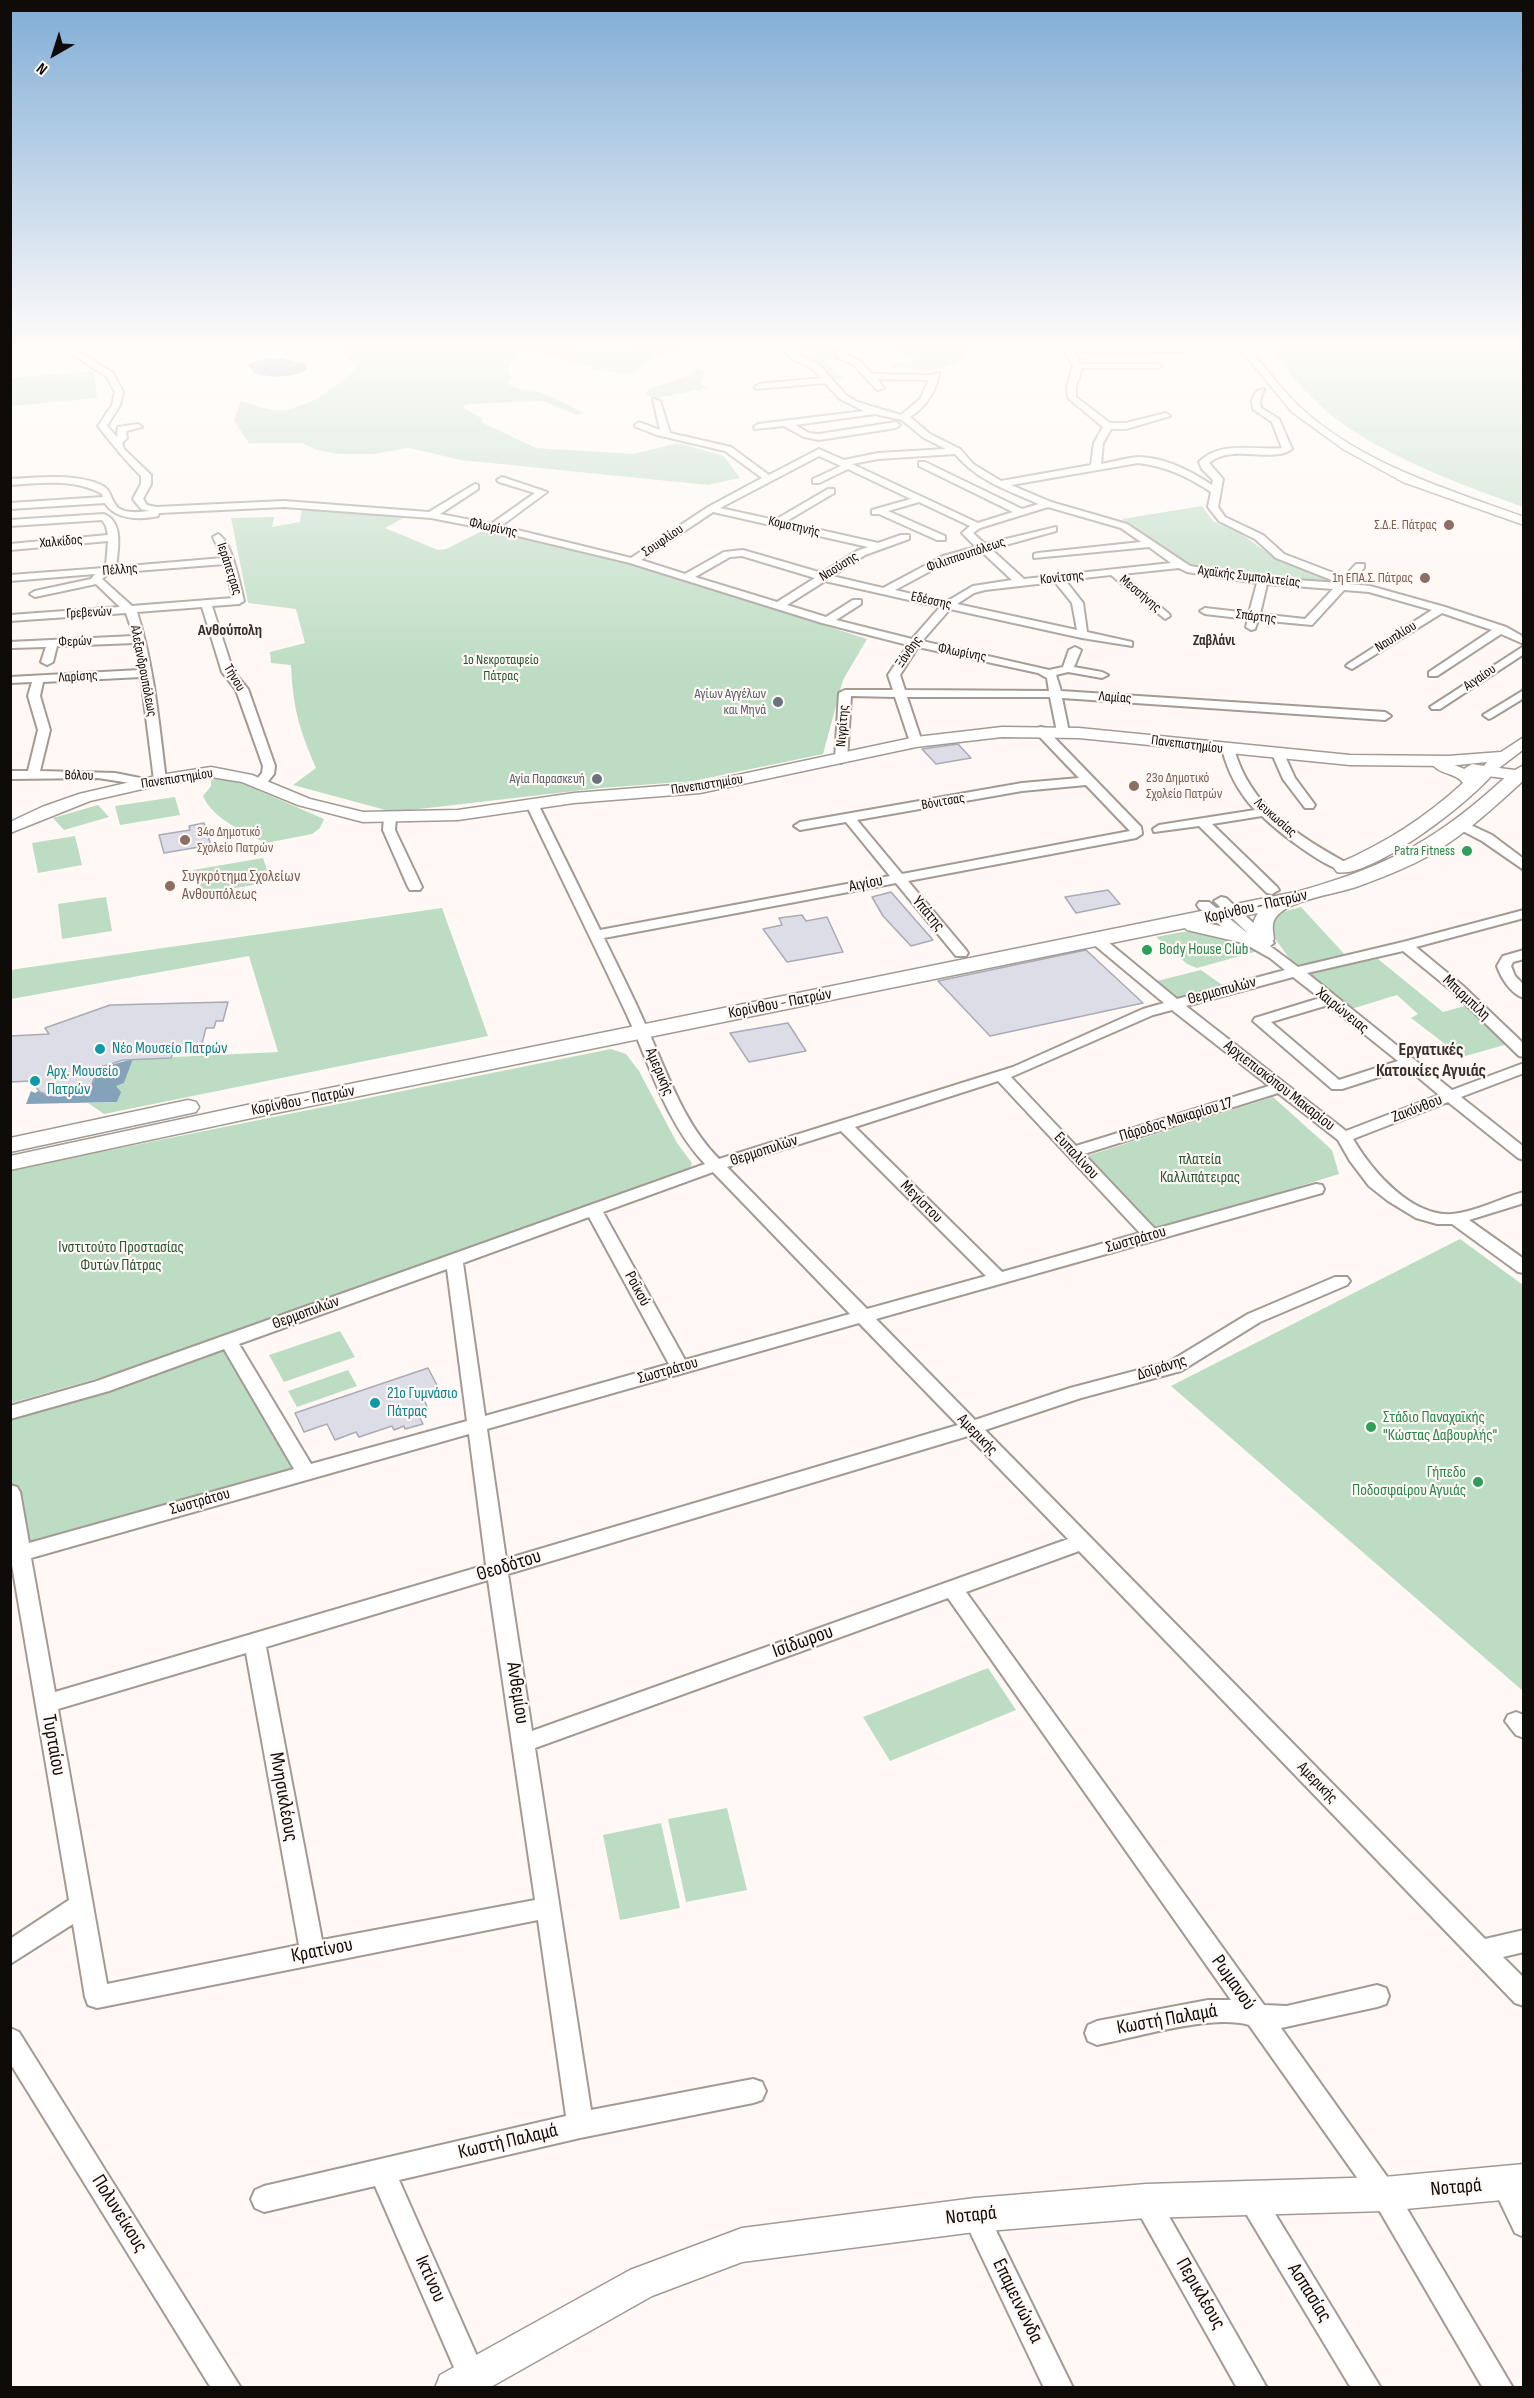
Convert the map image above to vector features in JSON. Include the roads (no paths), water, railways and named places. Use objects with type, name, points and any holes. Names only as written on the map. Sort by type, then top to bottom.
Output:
[{"type":"highway","points":[[1442,765],[1467,775],[1473,784]]},
{"type":"highway","name":"Κορίνθου - Πατρών","points":[[1279,896],[1345,868],[1414,833],[1487,770]]},
{"type":"highway","name":"Κορίνθου - Πατρών","points":[[10,1163],[961,953],[1219,909],[1380,871],[1416,854],[1462,825],[1522,774]]},
{"type":"highway","points":[[1267,946],[1261,925],[1263,918],[1279,896]]},
{"type":"highway","name":"Κορίνθου - Πατρών","points":[[10,1145],[1097,940],[1171,925],[1219,909]]},
{"type":"highway","points":[[1171,925],[1204,927],[1243,937]]},
{"type":"main road","points":[[1362,455],[1407,479],[1524,521]]},
{"type":"main road","points":[[1386,455],[1402,464],[1524,512]]},
{"type":"main road","name":"Πανεπιστημίου","points":[[10,828],[69,802],[153,781],[220,772],[246,778],[304,802],[363,817],[390,818],[458,815],[574,798],[700,788],[916,742],[967,735],[1062,732],[1228,750],[1350,760],[1415,761],[1471,761],[1503,756],[1524,741]]},
{"type":"main road","name":"Κορίνθου - Πατρών","points":[[1487,770],[1503,756]]},
{"type":"main road","name":"Πανεπιστημίου","points":[[1415,761],[1522,774]]},
{"type":"main road","name":"Νοταρά","points":[[467,2384],[642,2282],[742,2245],[975,2215],[1146,2200],[1384,2194],[1514,2182]]},
{"type":"street","name":"Φλωρίνης","points":[[125,455],[146,475],[146,484],[138,499],[140,505],[154,510],[200,506],[284,504],[431,515],[493,527],[633,561],[826,621],[912,643],[1049,673],[1068,669],[1102,675]]},
{"type":"street","points":[[739,455],[756,472],[769,478]]},
{"type":"street","name":"Σουφλίου","points":[[633,561],[711,509],[813,455]]},
{"type":"street","name":"Σουφλίου","points":[[825,455],[845,465]]},
{"type":"street","points":[[816,481],[845,465],[878,456],[895,455]]},
{"type":"street","name":"Αχαϊκής Συμπολιτείας","points":[[961,455],[976,471],[999,484],[1048,504],[1124,526],[1153,544],[1179,565],[1198,572],[1263,581],[1346,584],[1384,592],[1506,631],[1524,641]]},
{"type":"street","points":[[1095,468],[1098,455]]},
{"type":"street","points":[[1215,455],[1205,460],[1204,465],[1218,479],[1213,507],[1226,522],[1258,537],[1276,553],[1346,584],[1360,566]]},
{"type":"street","points":[[999,484],[1125,462],[1149,461],[1186,471],[1215,491]]},
{"type":"street","points":[[845,465],[977,526]]},
{"type":"street","points":[[922,465],[1021,512]]},
{"type":"street","points":[[493,527],[542,492],[502,480]]},
{"type":"street","points":[[10,482],[57,481],[88,484],[103,489],[115,510],[138,514],[154,514],[200,506]]},
{"type":"street","points":[[431,515],[475,487]]},
{"type":"street","points":[[777,524],[831,491]]},
{"type":"street","points":[[868,514],[920,499]]},
{"type":"street","points":[[10,506],[109,500]]},
{"type":"street","points":[[1021,582],[968,534],[977,526],[1048,504]]},
{"type":"street","name":"Κομοτηνής","points":[[711,509],[877,546]]},
{"type":"street","points":[[880,511],[941,538]]},
{"type":"street","points":[[10,523],[104,516],[111,526],[111,565],[108,571],[96,577],[97,581],[34,594]]},
{"type":"street","name":"Φιλιππουπόλεως","points":[[884,591],[940,561],[1052,529]]},
{"type":"street","name":"Ιεράπετρας","points":[[218,537],[229,561],[239,601]]},
{"type":"street","name":"Ναούσης","points":[[778,606],[861,553],[905,537]]},
{"type":"street","name":"Χαλκίδος","points":[[10,547],[112,538]]},
{"type":"street","points":[[1038,556],[1153,544]]},
{"type":"street","name":"Εδέσσης","points":[[686,577],[735,552],[743,553],[822,577],[1128,644]]},
{"type":"street","name":"Πέλλης","points":[[10,578],[229,561]]},
{"type":"street","name":"Κονίτσης","points":[[950,604],[970,591],[1021,582],[1179,565]]},
{"type":"street","name":"Μεσσήνης","points":[[1114,572],[1165,616]]},
{"type":"street","points":[[1057,578],[1078,601],[1083,617],[1082,635]]},
{"type":"street","name":"Αλεξανδρουπόλεως","points":[[97,581],[131,611],[140,639],[146,673],[153,781]]},
{"type":"street","points":[[1252,622],[1263,581]]},
{"type":"street","name":"Σπάρτης","points":[[1205,611],[1252,622],[1308,623],[1346,584]]},
{"type":"street","name":"Γρεβενών","points":[[10,618],[131,611],[239,601]]},
{"type":"street","points":[[826,621],[857,602]]},
{"type":"street","name":"Τήνου","points":[[207,604],[228,672],[242,689],[269,766],[268,774],[260,783]]},
{"type":"street","name":"Ξάνθης","points":[[916,742],[902,693],[894,676],[912,643],[950,604]]},
{"type":"street","name":"Ναυπλίου","points":[[1352,666],[1441,609]]},
{"type":"street","points":[[1433,674],[1506,631],[1524,632]]},
{"type":"street","name":"Φερών","points":[[10,645],[140,639]]},
{"type":"street","points":[[46,662],[52,643]]},
{"type":"street","name":"Αιγαίου","points":[[1436,708],[1524,649]]},
{"type":"street","points":[[1068,669],[1075,650]]},
{"type":"street","name":"Λαρίσης","points":[[10,680],[146,673]]},
{"type":"street","points":[[1049,673],[1057,694],[1062,732]]},
{"type":"street","points":[[33,775],[44,730],[34,696],[38,679]]},
{"type":"street","name":"Λαμίας","points":[[845,693],[1057,694],[1385,716]]},
{"type":"street","name":"Νιγρίτης","points":[[841,759],[845,693]]},
{"type":"street","points":[[1489,715],[1524,693]]},
{"type":"street","points":[[1041,732],[1087,781]]},
{"type":"street","name":"Λευκωσίας","points":[[1228,750],[1235,774],[1265,812],[1309,845],[1345,868]]},
{"type":"street","points":[[1278,754],[1289,779],[1309,805]]},
{"type":"street","name":"Βόλου","points":[[10,775],[111,776],[153,781]]},
{"type":"street","name":"Βόνιτσας","points":[[800,826],[1022,787],[1087,781]]},
{"type":"street","name":"Αιγίου","points":[[596,935],[1136,834],[1136,830],[1087,781]]},
{"type":"street","name":"Αμερικής","points":[[532,804],[639,1025],[676,1111],[692,1138],[715,1166],[1524,1995]]},
{"type":"street","points":[[1159,829],[1265,812]]},
{"type":"street","points":[[390,818],[389,830],[415,887]]},
{"type":"street","name":"Υπάτης","points":[[850,819],[961,953]]},
{"type":"street","points":[[1202,822],[1279,896]]},
{"type":"street","points":[[1462,825],[1487,838],[1524,866]]},
{"type":"street","points":[[1219,909],[1243,937],[1267,946]]},
{"type":"street","name":"Χαιρώνειας","points":[[1219,909],[1267,946],[1328,1000],[1522,1152]]},
{"type":"street","name":"Θερμοπυλών","points":[[10,1413],[103,1386],[715,1166],[1001,1076],[1052,1057],[1132,1018],[1294,972],[1406,946],[1524,914]]},
{"type":"street","name":"Αρχιεπισκόπου Μακαρίου","points":[[1097,940],[1344,1137],[1356,1158],[1376,1182],[1394,1197],[1422,1214],[1437,1219],[1456,1220],[1524,1268]]},
{"type":"street","name":"Μπιρμπίλη","points":[[1406,946],[1457,988],[1524,1053]]},
{"type":"street","points":[[1524,954],[1508,960],[1504,966],[1508,977],[1524,994]]},
{"type":"street","points":[[1328,1000],[1260,1021],[1337,1086],[1408,1063]]},
{"type":"street","name":"Ζακύνθου","points":[[1344,1137],[1524,1067]]},
{"type":"street","name":"Ευπαλίνου","points":[[1001,1076],[1151,1235]]},
{"type":"street","name":"Πάροδος Μακαρίου 17","points":[[1072,1152],[1281,1087]]},
{"type":"street","name":"Μεγίστου","points":[[844,1125],[998,1278]]},
{"type":"street","name":"Σωστράτου","points":[[21,1553],[1316,1189]]},
{"type":"street","points":[[1456,1220],[1524,1197]]},
{"type":"street","name":"Ροϊκού","points":[[594,1210],[680,1368]]},
{"type":"street","name":"Ανθεμίου","points":[[454,1260],[497,1569],[580,2125]]},
{"type":"street","name":"Δοϊράνης","points":[[971,1428],[1077,1393],[1188,1361],[1238,1326],[1341,1281]]},
{"type":"street","points":[[228,1341],[306,1473]]},
{"type":"street","name":"Θεοδότου","points":[[46,1704],[971,1428]]},
{"type":"street","name":"Τυρταίου","points":[[10,1492],[97,1997]]},
{"type":"street","name":"Ισίδωρου","points":[[524,1743],[1082,1542]]},
{"type":"street","name":"Ρωμανού","points":[[952,1588],[1384,2194],[1499,2388]]},
{"type":"street","name":"Μνησικλέους","points":[[255,1642],[312,1953]]},
{"type":"street","points":[[10,1953],[81,1905]]},
{"type":"street","name":"Κρατίνου","points":[[97,1997],[548,1908]]},
{"type":"street","points":[[1481,1951],[1524,1941]]},
{"type":"street","name":"Κωστή Παλαμά","points":[[1097,2033],[1208,2011],[1240,2011],[1257,2016],[1287,2017],[1377,1996]]},
{"type":"street","name":"Πολυνείκους","points":[[10,2040],[227,2388]]},
{"type":"street","name":"Κωστή Παλαμά","points":[[264,2199],[580,2125],[753,2091]]},
{"type":"street","name":"Ικτίνου","points":[[382,2171],[467,2384]]},
{"type":"street","points":[[1514,2182],[1524,2224]]},
{"type":"street","name":"Ασπασίας","points":[[1251,2198],[1368,2388]]},
{"type":"street","name":"Περικλέους","points":[[1146,2200],[1253,2388]]},
{"type":"street","name":"Επαμεινώνδα","points":[[975,2215],[1059,2388]]},
{"type":"water","points":[[133,1059],[124,1083],[116,1086],[121,1092],[117,1102],[26,1104],[31,1091],[60,1097],[75,1094],[94,1081],[95,1071],[100,1063],[103,1067]]},
{"type":"place","name":"Σ.Δ.Ε. Πάτρας","points":[[1449,525]]},
{"type":"place","name":"1η ΕΠΑ.Σ. Πάτρας","points":[[1425,578]]},
{"type":"place","name":"Αγίων Αγγέλων και Μηνά","points":[[778,702]]},
{"type":"place","name":"Αγία Παρασκευή","points":[[597,779]]},
{"type":"place","name":"23ο Δημοτικό Σχολείο Πατρών","points":[[1134,786]]},
{"type":"place","name":"34ο Δημοτικό Σχολείο Πατρών","points":[[185,840]]},
{"type":"place","name":"Patra Fitness","points":[[1467,851]]},
{"type":"place","name":"Συγκρότημα Σχολείων Ανθουπόλεως","points":[[170,886]]},
{"type":"place","name":"Body House Club","points":[[1147,950]]},
{"type":"place","name":"Νέο Μουσείο Πατρών","points":[[100,1049]]},
{"type":"place","name":"Αρχ. Μουσείο Πατρών","points":[[35,1081]]},
{"type":"place","name":"21ο Γυμνάσιο Πάτρας","points":[[375,1403]]},
{"type":"place","name":"Στάδιο Παναχαϊκής \"Κώστας Δαβουρλής\"","points":[[1371,1427]]},
{"type":"place","name":"Γήπεδο Ποδοσφαίρου Αγυιάς","points":[[1478,1482]]},
{"type":"district","name":"Ανθούπολη","points":[[230,631]]},
{"type":"district","name":"Ζαβλάνι","points":[[1214,641]]},
{"type":"district","name":"Εργατικές Κατοικίες Αγυιάς","points":[[1431,1060]]},
{"type":"park label","name":"1o Νεκροταφείο Πάτρας","points":[[501,668]]},
{"type":"park label","name":"πλατεία Καλλιπάτειρας","points":[[1200,1169]]},
{"type":"park label","name":"Ινστιτούτο Προστασίας Φυτών Πάτρας","points":[[121,1257]]}]
